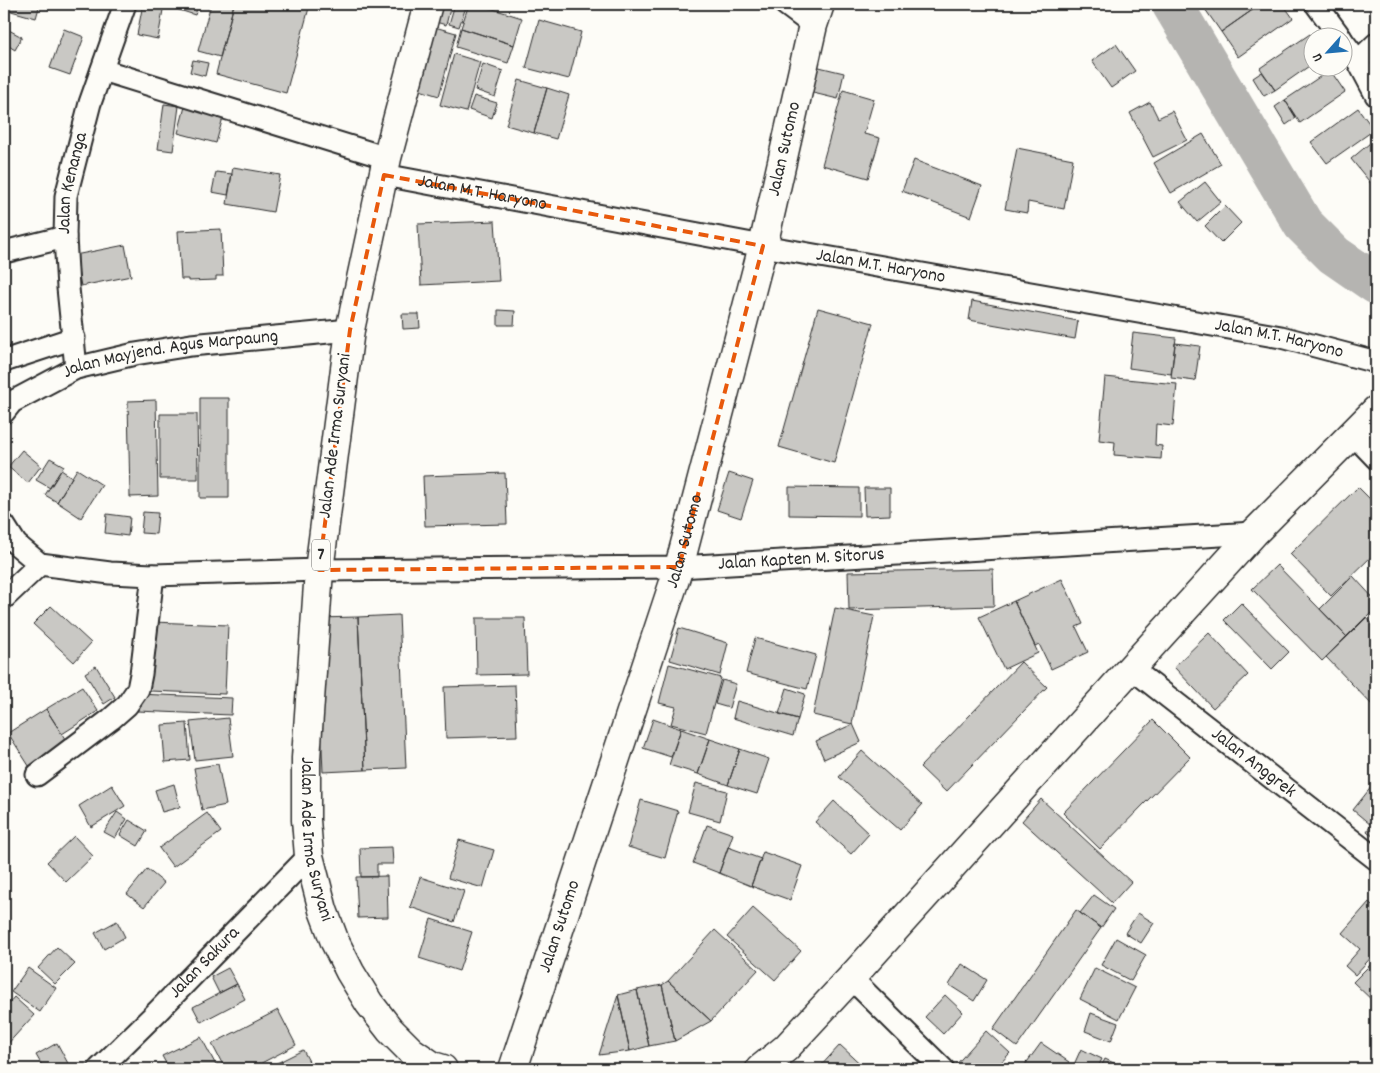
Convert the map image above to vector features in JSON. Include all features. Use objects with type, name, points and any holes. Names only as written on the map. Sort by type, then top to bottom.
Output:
[{"type":"main road","name":"Jalan Ade Irma Suryani","points":[[428,4],[386,166],[350,330],[319,570],[306,758],[306,820],[309,856],[323,910],[350,972],[369,1003],[390,1030],[411,1051],[433,1066],[443,1069]]},
{"type":"main road","name":"Jalan Sutomo","points":[[512,1069],[679,567],[763,246],[817,14]]},
{"type":"main road","points":[[760,1069],[786,1048],[851,978],[1254,533],[1376,410]]},
{"type":"street","name":"Jalan Kenanga","points":[[76,368],[65,237],[66,196],[90,104],[125,4]]},
{"type":"street","points":[[785,4],[817,14]]},
{"type":"street","points":[[1316,4],[1334,28]]},
{"type":"street","points":[[1358,61],[1376,44]]},
{"type":"street","points":[[1352,53],[1376,94]]},
{"type":"street","name":"Jalan M.T. Haryono","points":[[102,70],[386,166],[763,246],[1281,337],[1376,362]]},
{"type":"street","points":[[4,252],[65,237]]},
{"type":"street","name":"Jalan Mayjend. Agus Marpaung","points":[[4,412],[12,402],[76,368],[135,354],[191,345],[350,330]]},
{"type":"street","points":[[4,361],[74,338]]},
{"type":"street","points":[[1353,434],[1376,458]]},
{"type":"street","points":[[4,525],[16,544],[40,564],[110,573],[153,575],[319,570]]},
{"type":"street","name":"Jalan Kapten M. Sitorus","points":[[319,570],[679,567],[1254,533]]},
{"type":"street","points":[[4,598],[40,564]]},
{"type":"street","points":[[37,775],[111,719],[127,705],[138,689],[153,575]]},
{"type":"street","name":"Jalan Anggrek","points":[[1131,668],[1376,859]]},
{"type":"street","name":"Jalan Sakura","points":[[99,1069],[309,856]]},
{"type":"street","points":[[851,978],[943,1069]]},
{"type":"highlighted area","points":[[384,175],[763,246],[679,567],[319,570],[350,330]]},
{"type":"building","points":[[4,4],[40,4],[36,18],[4,9]]},
{"type":"building","points":[[143,4],[164,4],[158,39],[137,35]]},
{"type":"building","points":[[174,4],[198,5],[195,15],[173,8]]},
{"type":"building","points":[[211,4],[234,4],[220,57],[198,51]]},
{"type":"building","points":[[234,4],[310,4],[286,93],[216,74]]},
{"type":"building","points":[[434,4],[450,9],[446,25],[426,19]]},
{"type":"building","points":[[455,4],[467,4],[459,27],[449,24]]},
{"type":"building","points":[[469,4],[477,4],[522,18],[514,45],[461,28]]},
{"type":"building","points":[[1212,4],[1261,4],[1221,32],[1205,9]]},
{"type":"building","points":[[1261,4],[1283,4],[1293,18],[1238,57],[1221,32]]},
{"type":"building","points":[[539,20],[581,32],[569,79],[526,68]]},
{"type":"building","points":[[424,24],[456,33],[439,96],[407,86]]},
{"type":"building","points":[[5,28],[22,37],[15,50],[4,43]]},
{"type":"building","points":[[461,28],[514,45],[508,63],[456,47]]},
{"type":"building","points":[[64,29],[84,37],[70,75],[50,68]]},
{"type":"building","points":[[1302,39],[1302,71],[1275,90],[1260,68]]},
{"type":"building","points":[[1116,44],[1135,71],[1111,88],[1092,61]]},
{"type":"building","points":[[454,54],[480,62],[466,112],[440,105]]},
{"type":"building","points":[[193,60],[208,63],[205,76],[190,72]]},
{"type":"building","points":[[483,64],[503,71],[495,97],[475,90]]},
{"type":"building","points":[[815,66],[844,73],[838,99],[809,92]]},
{"type":"building","points":[[1262,72],[1275,90],[1264,96],[1253,78]]},
{"type":"building","points":[[1318,78],[1335,78],[1345,92],[1300,123],[1285,100]]},
{"type":"building","points":[[519,80],[547,88],[534,133],[506,125]]},
{"type":"building","points":[[547,88],[569,95],[556,139],[534,133]]},
{"type":"building","points":[[843,90],[874,99],[864,134],[880,138],[868,178],[822,165]]},
{"type":"building","points":[[474,96],[497,103],[492,118],[469,110]]},
{"type":"building","points":[[187,99],[225,110],[216,143],[178,133]]},
{"type":"building","points":[[1285,100],[1296,118],[1286,125],[1275,107]]},
{"type":"building","points":[[1150,102],[1158,118],[1172,111],[1187,140],[1153,157],[1130,113]]},
{"type":"building","points":[[164,104],[179,106],[173,151],[158,149]]},
{"type":"building","points":[[1358,108],[1374,130],[1327,163],[1311,142]]},
{"type":"building","points":[[1203,134],[1221,164],[1171,193],[1154,163]]},
{"type":"building","points":[[1376,138],[1376,183],[1373,186],[1351,159]]},
{"type":"building","points":[[1017,148],[1073,159],[1064,209],[1028,202],[1027,213],[1005,209]]},
{"type":"building","points":[[914,160],[982,186],[971,217],[902,191]]},
{"type":"building","points":[[233,167],[280,175],[273,212],[227,204]]},
{"type":"building","points":[[216,172],[232,174],[228,195],[212,192]]},
{"type":"building","points":[[1205,182],[1221,202],[1197,222],[1180,202]]},
{"type":"building","points":[[1225,206],[1241,223],[1221,243],[1205,226]]},
{"type":"building","points":[[495,221],[499,281],[421,285],[418,224]]},
{"type":"building","points":[[221,229],[223,276],[216,276],[216,280],[188,281],[188,279],[181,279],[178,231]]},
{"type":"building","points":[[125,245],[131,276],[81,286],[75,255]]},
{"type":"building","points":[[972,301],[1078,321],[1075,339],[969,320]]},
{"type":"building","points":[[818,308],[873,323],[834,463],[779,447]]},
{"type":"building","points":[[498,310],[515,311],[514,325],[498,325]]},
{"type":"building","points":[[402,314],[419,314],[420,328],[403,329]]},
{"type":"building","points":[[1133,333],[1176,338],[1171,374],[1129,368]]},
{"type":"building","points":[[1175,343],[1200,346],[1195,381],[1171,378]]},
{"type":"building","points":[[1105,377],[1177,384],[1173,426],[1156,424],[1155,445],[1162,446],[1161,459],[1114,455],[1115,442],[1099,440]]},
{"type":"building","points":[[200,398],[229,398],[229,498],[200,498]]},
{"type":"building","points":[[156,400],[158,496],[130,497],[128,401]]},
{"type":"building","points":[[160,414],[197,414],[198,479],[160,479]]},
{"type":"building","points":[[22,450],[41,466],[28,483],[8,467]]},
{"type":"building","points":[[50,458],[64,466],[50,488],[36,480]]},
{"type":"building","points":[[77,469],[102,485],[81,518],[57,502]]},
{"type":"building","points":[[61,470],[72,477],[57,502],[45,495]]},
{"type":"building","points":[[505,473],[507,524],[425,526],[423,476]]},
{"type":"building","points":[[729,473],[753,481],[741,518],[717,510]]},
{"type":"building","points":[[789,487],[859,488],[859,516],[789,515]]},
{"type":"building","points":[[1358,487],[1376,505],[1376,552],[1331,596],[1290,554]]},
{"type":"building","points":[[864,488],[890,488],[890,515],[865,516]]},
{"type":"building","points":[[143,512],[158,513],[156,534],[141,533]]},
{"type":"building","points":[[107,514],[130,517],[128,536],[105,533]]},
{"type":"building","points":[[1277,565],[1347,637],[1322,661],[1252,589]]},
{"type":"building","points":[[993,569],[994,606],[849,610],[848,572]]},
{"type":"building","points":[[1353,576],[1376,601],[1376,608],[1347,637],[1320,609]]},
{"type":"building","points":[[1062,579],[1083,624],[1076,627],[1088,652],[1051,669],[1039,644],[1035,646],[1014,601]]},
{"type":"building","points":[[1014,601],[1038,653],[1004,669],[979,617]]},
{"type":"building","points":[[1241,603],[1289,652],[1272,669],[1224,620]]},
{"type":"building","points":[[51,606],[91,643],[74,662],[33,624]]},
{"type":"building","points":[[835,608],[874,616],[852,724],[813,715]]},
{"type":"building","points":[[399,615],[406,768],[365,770],[358,617]]},
{"type":"building","points":[[358,617],[365,770],[323,772],[316,618]]},
{"type":"building","points":[[1366,617],[1376,628],[1376,709],[1326,657]]},
{"type":"building","points":[[476,618],[525,618],[527,674],[477,675]]},
{"type":"building","points":[[153,622],[228,625],[225,694],[150,691]]},
{"type":"building","points":[[679,628],[728,643],[720,675],[670,660]]},
{"type":"building","points":[[1209,633],[1248,675],[1213,708],[1174,667]]},
{"type":"building","points":[[755,638],[816,655],[807,689],[746,673]]},
{"type":"building","points":[[1021,662],[1047,687],[946,792],[920,767]]},
{"type":"building","points":[[669,664],[721,678],[706,733],[671,724],[676,707],[659,703]]},
{"type":"building","points":[[96,666],[115,697],[104,704],[85,673]]},
{"type":"building","points":[[722,680],[736,684],[729,708],[715,704]]},
{"type":"building","points":[[515,685],[517,736],[446,738],[444,687]]},
{"type":"building","points":[[82,687],[98,711],[62,734],[46,709]]},
{"type":"building","points":[[787,688],[805,694],[798,719],[779,714]]},
{"type":"building","points":[[137,694],[232,698],[231,715],[137,711]]},
{"type":"building","points":[[737,701],[798,719],[793,736],[733,718]]},
{"type":"building","points":[[46,709],[69,745],[31,769],[8,733]]},
{"type":"building","points":[[228,718],[233,756],[195,760],[190,722]]},
{"type":"building","points":[[653,719],[681,729],[671,757],[643,748]]},
{"type":"building","points":[[1153,720],[1190,757],[1100,849],[1063,813]]},
{"type":"building","points":[[187,723],[190,760],[165,762],[162,725]]},
{"type":"building","points":[[853,724],[861,742],[824,759],[816,741]]},
{"type":"building","points":[[681,729],[710,739],[698,774],[669,765]]},
{"type":"building","points":[[710,739],[740,749],[728,785],[698,774]]},
{"type":"building","points":[[740,749],[769,759],[757,794],[728,785]]},
{"type":"building","points":[[862,751],[922,805],[900,830],[839,777]]},
{"type":"building","points":[[218,764],[226,805],[202,810],[194,768]]},
{"type":"building","points":[[1376,781],[1376,839],[1367,831],[1371,825],[1353,810]]},
{"type":"building","points":[[696,783],[727,791],[720,821],[688,812]]},
{"type":"building","points":[[174,784],[180,807],[162,812],[155,790]]},
{"type":"building","points":[[112,785],[125,806],[91,827],[79,806]]},
{"type":"building","points":[[1041,799],[1131,882],[1112,903],[1022,821]]},
{"type":"building","points":[[641,800],[678,811],[665,858],[628,847]]},
{"type":"building","points":[[834,801],[869,834],[851,854],[815,822]]},
{"type":"building","points":[[117,812],[127,819],[115,838],[104,832]]},
{"type":"building","points":[[207,813],[221,832],[173,867],[159,848]]},
{"type":"building","points":[[129,820],[147,831],[138,846],[120,835]]},
{"type":"building","points":[[707,825],[733,834],[719,873],[693,863]]},
{"type":"building","points":[[74,836],[93,856],[66,882],[47,862]]},
{"type":"building","points":[[459,840],[494,850],[483,888],[448,878]]},
{"type":"building","points":[[392,847],[393,864],[377,864],[377,877],[361,877],[360,848]]},
{"type":"building","points":[[728,847],[761,859],[751,886],[719,873]]},
{"type":"building","points":[[763,852],[802,866],[790,900],[751,886]]},
{"type":"building","points":[[147,869],[164,883],[144,907],[127,894]]},
{"type":"building","points":[[387,876],[388,917],[358,918],[356,877]]},
{"type":"building","points":[[420,877],[464,891],[454,922],[410,907]]},
{"type":"building","points":[[1094,895],[1114,909],[1101,928],[1080,913]]},
{"type":"building","points":[[1369,902],[1376,909],[1376,952],[1355,975],[1345,966],[1360,949],[1342,933]]},
{"type":"building","points":[[753,908],[801,951],[775,980],[727,937]]},
{"type":"building","points":[[1076,910],[1101,928],[1017,1047],[993,1029]]},
{"type":"building","points":[[1138,913],[1154,923],[1141,943],[1125,933]]},
{"type":"building","points":[[431,919],[472,932],[459,971],[419,958]]},
{"type":"building","points":[[117,921],[125,937],[104,949],[95,933]]},
{"type":"building","points":[[715,930],[758,970],[711,1021],[668,981]]},
{"type":"building","points":[[1116,938],[1146,955],[1131,981],[1101,965]]},
{"type":"building","points":[[57,947],[75,964],[55,984],[38,968]]},
{"type":"building","points":[[1376,961],[1376,1004],[1353,982]]},
{"type":"building","points":[[962,964],[987,980],[974,1001],[949,985]]},
{"type":"building","points":[[28,968],[56,988],[40,1012],[11,992]]},
{"type":"building","points":[[228,968],[237,984],[219,993],[211,977]]},
{"type":"building","points":[[1095,968],[1135,988],[1119,1019],[1080,999]]},
{"type":"building","points":[[668,981],[711,1021],[675,1041],[662,985]]},
{"type":"building","points":[[237,984],[245,999],[201,1022],[193,1007]]},
{"type":"building","points":[[662,985],[675,1041],[649,1046],[637,990]]},
{"type":"building","points":[[637,990],[649,1046],[630,1051],[618,995]]},
{"type":"building","points":[[618,995],[630,1051],[599,1055]]},
{"type":"building","points":[[945,995],[963,1012],[943,1034],[925,1017]]},
{"type":"building","points":[[14,997],[34,1015],[4,1048],[4,1009]]},
{"type":"building","points":[[278,1010],[296,1045],[250,1069],[225,1069],[212,1044]]},
{"type":"building","points":[[1091,1013],[1118,1023],[1111,1041],[1085,1031]]},
{"type":"building","points":[[986,1031],[1010,1053],[995,1069],[956,1069],[954,1067]]},
{"type":"building","points":[[201,1037],[218,1069],[169,1069],[162,1056]]},
{"type":"building","points":[[57,1043],[71,1069],[44,1069],[36,1055]]},
{"type":"building","points":[[1041,1043],[1069,1062],[1064,1069],[1022,1069]]},
{"type":"building","points":[[840,1045],[866,1069],[818,1069]]},
{"type":"building","points":[[1081,1049],[1102,1059],[1097,1069],[1072,1069]]},
{"type":"building","points":[[303,1050],[313,1069],[286,1069],[281,1061]]},
{"type":"building","points":[[1105,1059],[1127,1069],[1100,1069]]},
{"type":"building","points":[[281,1061],[286,1069],[265,1069]]},
{"type":"waterway","points":[[1172,4],[1303,224],[1334,255],[1376,284]]}]
